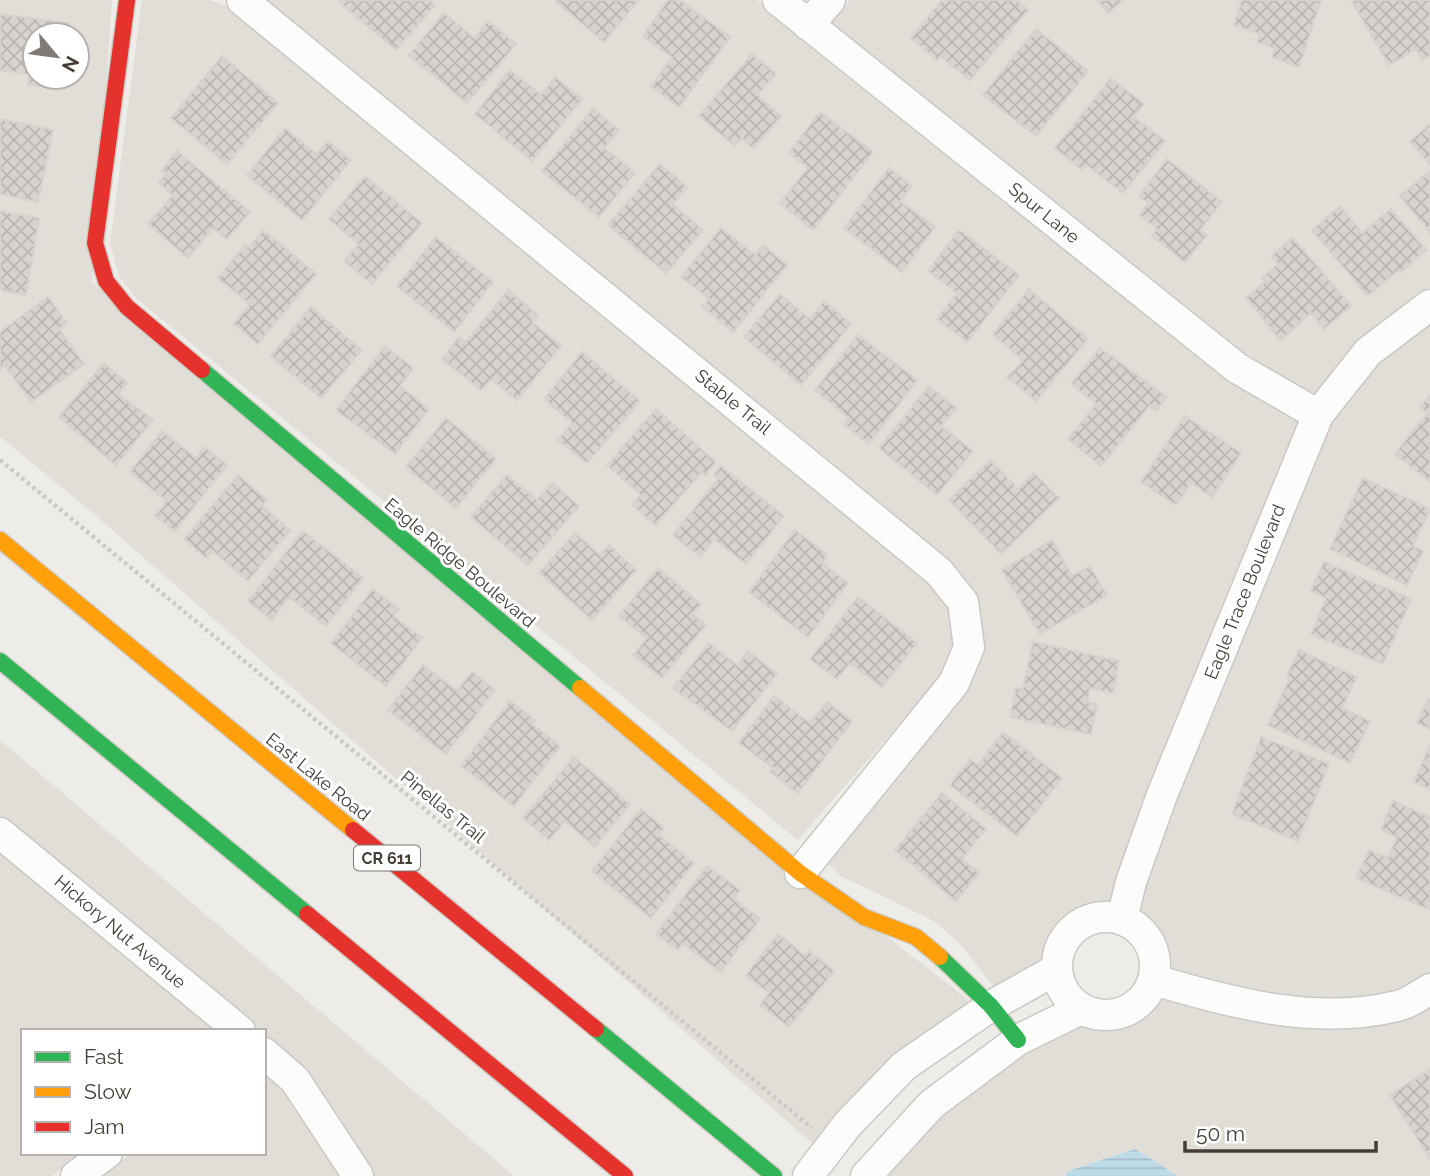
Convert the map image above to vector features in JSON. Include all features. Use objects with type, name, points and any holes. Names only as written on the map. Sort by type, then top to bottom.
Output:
[{"type":"main road","name":"Eagle Ridge Boulevard","points":[[127,0],[95,243],[106,281],[127,307],[800,873],[864,917],[916,937],[991,1006],[1018,1040]]},
{"type":"main road","name":"East Lake Road","points":[[0,540],[774,1176]]},
{"type":"main road","points":[[0,661],[625,1176]]},
{"type":"street","name":"Stable Trail","points":[[242,0],[939,572],[963,602],[969,647],[954,683],[800,873]]},
{"type":"street","name":"Spur Lane","points":[[778,0],[1237,368],[1318,415]]},
{"type":"street","points":[[808,25],[830,0]]},
{"type":"street","name":"Eagle Trace Boulevard","points":[[1122,919],[1131,881],[1162,795],[1318,415],[1368,352],[1430,305]]},
{"type":"street","name":"Hickory Nut Avenue","points":[[0,833],[237,1029]]},
{"type":"street","points":[[1107,916],[1122,919],[1136,926],[1147,937],[1155,958],[1154,980],[1138,1005],[1124,1013],[1095,1015],[1081,1009],[1069,999],[1060,985],[1057,969],[1059,953],[1066,938],[1077,927],[1091,919],[1107,916]]},
{"type":"street","points":[[808,1176],[832,1144],[904,1066],[991,1006],[1057,969]]},
{"type":"street","points":[[1154,980],[1211,997],[1286,1012],[1345,1014],[1399,1006],[1430,989]]},
{"type":"street","points":[[866,1176],[932,1104],[1018,1040],[1081,1009]]},
{"type":"street","points":[[266,1055],[295,1080],[358,1176]]},
{"type":"street","points":[[76,1176],[104,1155]]},
{"type":"path","name":"Pinellas Trail","points":[[0,460],[832,1144]]},
{"type":"shaded area","points":[[0,0],[112,0],[92,283],[858,914],[971,1002],[893,1057],[837,1114],[813,1144],[87,508],[0,437]]},
{"type":"shaded area","points":[[142,0],[209,0],[228,6],[929,580],[949,606],[954,644],[941,676],[798,840],[137,299],[119,276],[110,243]]},
{"type":"shaded area","points":[[264,0],[757,0],[1300,420],[1148,789],[1117,876],[1111,904],[1087,906],[1069,915],[1052,932],[1045,946],[1043,960],[994,987],[960,944],[934,921],[841,876],[821,858],[968,689],[982,653],[977,602]]},
{"type":"shaded area","points":[[850,0],[1430,0],[1430,287],[1358,341],[1313,398],[1245,358],[829,24]]},
{"type":"shaded area","points":[[1430,323],[1430,973],[1393,993],[1342,1001],[1286,998],[1213,984],[1170,971],[1168,950],[1159,932],[1139,913],[1145,886],[1175,801],[1331,423],[1379,362]]},
{"type":"shaded area","points":[[0,740],[514,1176],[374,1176],[307,1074],[266,1037],[266,1029],[258,1029],[0,816]]},
{"type":"shaded area","points":[[0,850],[217,1029],[21,1029],[21,1155],[80,1155],[52,1176],[0,1176]]},
{"type":"shaded area","points":[[1162,997],[1284,1025],[1345,1028],[1403,1019],[1430,1005],[1430,1176],[1178,1176],[1135,1149],[1068,1170],[1065,1176],[885,1176],[943,1114],[1026,1051],[1083,1024],[1110,1029],[1133,1024],[1149,1014]]},
{"type":"shaded area","points":[[266,1073],[284,1088],[341,1176],[101,1176],[129,1155],[266,1155]]},
{"type":"water","points":[[1135,1149],[1178,1176],[1065,1176],[1067,1171]]},
{"type":"building","points":[[429,0],[435,5],[396,50],[339,2]]},
{"type":"building","points":[[556,0],[639,0],[604,42]]},
{"type":"building","points":[[668,0],[680,0],[730,37],[679,107],[651,86],[672,57],[643,36]]},
{"type":"building","points":[[942,0],[1016,0],[1028,10],[970,80],[940,56],[937,60],[911,38]]},
{"type":"building","points":[[1097,0],[1123,0],[1108,13]]},
{"type":"building","points":[[1242,0],[1321,0],[1299,67],[1272,57],[1275,48],[1257,42],[1260,34],[1234,25]]},
{"type":"building","points":[[1351,0],[1430,0],[1430,55],[1422,60],[1416,49],[1389,65]]},
{"type":"building","points":[[444,13],[474,38],[488,21],[516,44],[467,103],[409,55]]},
{"type":"building","points":[[0,14],[54,21],[21,21],[21,73],[0,70]]},
{"type":"building","points":[[1036,29],[1088,71],[1036,136],[983,95]]},
{"type":"building","points":[[752,54],[776,74],[757,95],[781,116],[753,149],[742,138],[735,146],[699,116]]},
{"type":"building","points":[[222,56],[278,103],[227,164],[171,118]]},
{"type":"building","points":[[510,70],[541,95],[555,77],[582,99],[532,161],[475,114]]},
{"type":"building","points":[[1111,78],[1144,104],[1133,116],[1165,141],[1123,193],[1087,165],[1082,170],[1055,148]]},
{"type":"building","points":[[593,108],[619,130],[604,148],[635,173],[599,217],[542,171]]},
{"type":"building","points":[[820,112],[873,152],[813,230],[780,203],[808,168],[789,153]]},
{"type":"building","points":[[0,119],[53,130],[38,202],[0,194]]},
{"type":"building","points":[[1430,124],[1430,165],[1410,141]]},
{"type":"building","points":[[285,128],[317,154],[328,141],[351,160],[302,220],[247,175]]},
{"type":"building","points":[[177,151],[250,212],[227,239],[213,228],[188,258],[148,224],[173,195],[159,183],[166,173],[162,170]]},
{"type":"building","points":[[1167,159],[1222,202],[1200,230],[1207,235],[1185,262],[1152,236],[1157,229],[1139,215],[1148,203],[1139,196]]},
{"type":"building","points":[[660,164],[687,187],[672,204],[703,230],[666,273],[608,225]]},
{"type":"building","points":[[889,168],[912,186],[900,201],[935,227],[902,272],[844,228]]},
{"type":"building","points":[[1430,171],[1430,233],[1400,196]]},
{"type":"building","points":[[365,176],[422,223],[372,284],[344,261],[359,244],[329,219]]},
{"type":"building","points":[[1340,206],[1362,233],[1391,209],[1426,250],[1368,296],[1312,230]]},
{"type":"building","points":[[0,211],[39,218],[26,295],[0,290]]},
{"type":"building","points":[[721,228],[755,255],[763,245],[787,265],[733,332],[702,307],[709,299],[681,277]]},
{"type":"building","points":[[263,230],[316,274],[258,344],[234,324],[250,304],[218,278],[245,245],[249,248]]},
{"type":"building","points":[[959,230],[1019,275],[967,342],[937,319],[957,293],[928,271]]},
{"type":"building","points":[[436,237],[493,282],[454,332],[397,286]]},
{"type":"building","points":[[1293,238],[1351,306],[1324,329],[1311,313],[1280,340],[1246,298],[1265,282],[1262,278],[1278,264],[1271,256]]},
{"type":"building","points":[[1029,289],[1088,339],[1036,401],[1007,377],[1023,361],[993,334]]},
{"type":"building","points":[[508,290],[538,315],[532,322],[561,346],[517,400],[491,379],[481,390],[442,359],[459,337],[466,342]]},
{"type":"building","points":[[780,294],[810,319],[824,301],[851,324],[801,385],[744,337]]},
{"type":"building","points":[[48,297],[67,323],[59,329],[84,364],[31,402],[5,365],[0,369],[0,332]]},
{"type":"building","points":[[311,307],[362,350],[321,398],[271,356]]},
{"type":"building","points":[[858,335],[917,380],[869,444],[844,424],[849,418],[815,390]]},
{"type":"building","points":[[385,346],[413,368],[400,386],[429,409],[395,454],[336,410]]},
{"type":"building","points":[[1100,348],[1167,397],[1156,411],[1149,406],[1101,466],[1068,439],[1096,404],[1071,384]]},
{"type":"building","points":[[582,352],[640,401],[587,463],[558,440],[572,423],[544,399]]},
{"type":"building","points":[[104,363],[127,383],[118,394],[153,420],[116,465],[59,417]]},
{"type":"building","points":[[929,386],[956,408],[941,426],[973,451],[937,495],[879,448]]},
{"type":"building","points":[[1430,395],[1430,482],[1395,454],[1427,413],[1420,407]]},
{"type":"building","points":[[656,409],[716,462],[705,475],[702,472],[655,525],[632,505],[641,495],[607,465]]},
{"type":"building","points":[[1185,416],[1241,453],[1212,497],[1191,483],[1176,505],[1141,482]]},
{"type":"building","points":[[446,418],[496,459],[456,508],[406,467]]},
{"type":"building","points":[[162,431],[196,458],[205,447],[227,465],[175,531],[155,516],[167,501],[130,472]]},
{"type":"building","points":[[990,460],[1018,489],[1034,473],[1059,498],[1001,554],[949,500]]},
{"type":"building","points":[[721,466],[784,516],[746,564],[714,539],[701,557],[673,535],[718,479],[714,475]]},
{"type":"building","points":[[238,475],[267,500],[262,506],[290,530],[248,581],[213,551],[206,558],[184,539]]},
{"type":"building","points":[[507,475],[537,500],[552,483],[579,506],[528,565],[471,517]]},
{"type":"building","points":[[1363,478],[1430,509],[1413,546],[1423,551],[1407,585],[1330,549]]},
{"type":"building","points":[[795,530],[828,555],[822,563],[848,583],[808,637],[749,592]]},
{"type":"building","points":[[303,531],[363,578],[326,626],[289,597],[272,620],[248,601]]},
{"type":"building","points":[[575,533],[600,555],[609,545],[636,570],[592,620],[539,573]]},
{"type":"building","points":[[1052,540],[1072,576],[1090,566],[1107,595],[1040,634],[1002,570]]},
{"type":"building","points":[[1324,562],[1411,599],[1383,664],[1311,634],[1326,598],[1311,591]]},
{"type":"building","points":[[658,568],[701,604],[692,614],[706,625],[662,678],[633,655],[647,638],[619,616]]},
{"type":"building","points":[[373,589],[399,609],[393,616],[422,638],[386,686],[331,643]]},
{"type":"building","points":[[858,597],[917,643],[882,687],[850,663],[837,679],[810,659]]},
{"type":"building","points":[[1033,642],[1119,661],[1113,693],[1090,688],[1087,702],[1097,704],[1091,734],[1010,717],[1016,688],[1023,689]]},
{"type":"building","points":[[709,643],[737,665],[748,651],[777,674],[732,731],[673,688]]},
{"type":"building","points":[[1299,650],[1357,677],[1342,708],[1370,721],[1350,763],[1268,725]]},
{"type":"building","points":[[423,665],[457,691],[472,672],[495,690],[446,754],[388,710]]},
{"type":"building","points":[[774,696],[810,723],[827,702],[852,721],[798,793],[770,772],[773,768],[739,743]]},
{"type":"building","points":[[1428,699],[1430,700],[1430,729],[1417,723]]},
{"type":"building","points":[[510,701],[535,720],[532,724],[560,746],[514,806],[461,766]]},
{"type":"building","points":[[1003,732],[1062,778],[1017,836],[950,785],[970,759],[978,765]]},
{"type":"building","points":[[1261,737],[1329,764],[1298,841],[1232,814]]},
{"type":"building","points":[[1430,745],[1430,789],[1414,782]]},
{"type":"building","points":[[574,757],[630,804],[595,847],[565,821],[549,840],[523,818]]},
{"type":"building","points":[[942,793],[986,829],[962,859],[979,873],[956,901],[895,850]]},
{"type":"building","points":[[1393,801],[1430,817],[1430,910],[1356,878],[1369,850],[1388,858],[1397,837],[1381,830]]},
{"type":"building","points":[[641,809],[664,828],[659,835],[694,863],[651,918],[592,871]]},
{"type":"building","points":[[707,866],[740,890],[734,899],[760,919],[721,972],[682,943],[678,950],[656,934]]},
{"type":"building","points":[[778,934],[806,956],[809,951],[834,971],[789,1027],[760,1005],[769,993],[746,975]]},
{"type":"building","points":[[1430,1069],[1430,1159],[1390,1095]]},
{"type":"traffic: fast","points":[[202,370],[580,688]]},
{"type":"traffic: fast","points":[[0,661],[307,914]]},
{"type":"traffic: fast","points":[[940,957],[991,1006],[1018,1040]]},
{"type":"traffic: fast","points":[[596,1029],[774,1176]]},
{"type":"traffic: slow","points":[[0,540],[353,830]]},
{"type":"traffic: slow","points":[[580,688],[800,873],[864,917],[916,937],[940,957]]},
{"type":"traffic: jam","points":[[127,0],[95,243],[106,281],[127,307],[202,370]]},
{"type":"traffic: jam","points":[[353,830],[596,1029]]},
{"type":"traffic: jam","points":[[307,914],[625,1176]]}]
